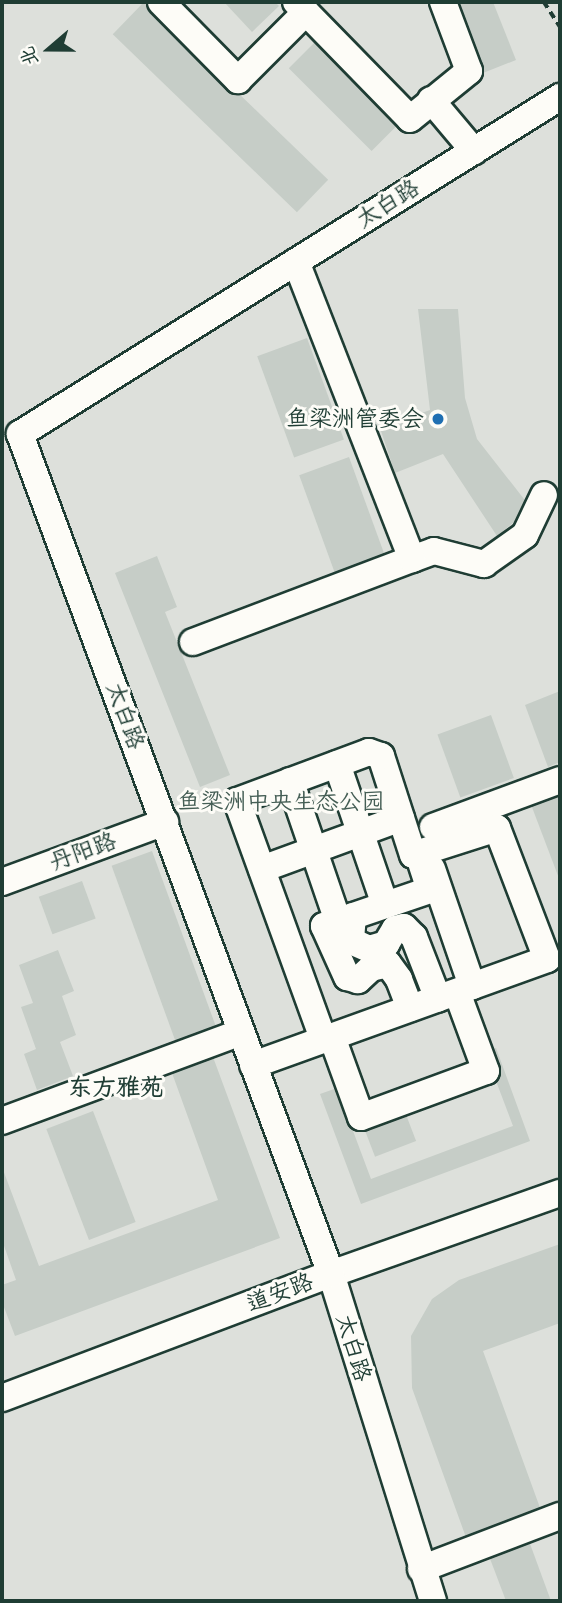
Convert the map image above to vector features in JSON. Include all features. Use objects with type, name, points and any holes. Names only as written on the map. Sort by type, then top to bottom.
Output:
[{"type":"street","points":[[161,2],[238,80],[301,7],[410,119],[468,71],[443,2]]},
{"type":"street","name":"太白路","points":[[433,1601],[331,1274],[20,434],[560,97]]},
{"type":"street","points":[[431,100],[474,150]]},
{"type":"street","points":[[296,262],[412,559]]},
{"type":"street","points":[[192,642],[434,551],[484,564],[525,535],[544,495]]},
{"type":"street","points":[[425,844],[456,992],[486,1071],[361,1117],[287,939],[237,801],[369,752],[381,756],[413,855],[425,844],[560,780]]},
{"type":"street","points":[[337,764],[385,905]]},
{"type":"street","points":[[290,781],[339,921],[351,942],[369,949],[386,944],[395,929],[404,927],[456,992]]},
{"type":"street","points":[[262,869],[401,818]]},
{"type":"street","name":"丹阳路","points":[[2,882],[164,822]]},
{"type":"street","points":[[253,1065],[547,959],[497,828],[425,844]]},
{"type":"street","points":[[287,939],[430,890],[425,844]]},
{"type":"street","points":[[339,921],[347,977],[358,980],[371,968],[388,964],[399,979],[410,1009]]},
{"type":"street","points":[[2,1121],[241,1032]]},
{"type":"street","name":"道安路","points":[[2,1398],[331,1274],[560,1194]]},
{"type":"street","points":[[421,1569],[560,1516]]},
{"type":"path","points":[[544,2],[560,27]]},
{"type":"green space","name":"鱼梁洲中央生态公园","points":[[2,2],[560,2],[560,1601],[2,1601]]},
{"type":"building","points":[[144,2],[328,180],[297,212],[113,34]]},
{"type":"building","points":[[224,2],[275,2],[279,6],[252,32]]},
{"type":"building","points":[[454,2],[493,2],[516,60],[483,73]]},
{"type":"building","points":[[315,42],[398,125],[372,151],[289,68]]},
{"type":"building","name":"鱼梁洲管委会","points":[[418,309],[458,309],[465,398],[477,439],[531,508],[497,536],[443,454],[395,473],[380,428],[430,410]]},
{"type":"building","points":[[307,338],[344,439],[294,458],[257,356]]},
{"type":"building","points":[[349,457],[386,558],[336,577],[299,475]]},
{"type":"building","points":[[157,556],[177,607],[165,612],[230,775],[200,787],[115,573]]},
{"type":"building","points":[[560,691],[560,762],[548,767],[525,705]]},
{"type":"building","points":[[491,715],[514,778],[460,797],[437,734]]},
{"type":"building","points":[[560,790],[560,881],[530,802]]},
{"type":"building","points":[[152,851],[216,1026],[175,1040],[112,866]]},
{"type":"building","points":[[82,881],[96,919],[52,934],[39,897]]},
{"type":"building","points":[[58,950],[74,991],[62,996],[76,1035],[60,1042],[73,1076],[37,1090],[24,1054],[36,1049],[21,1007],[33,1003],[19,965]]},
{"type":"building","points":[[496,1048],[530,1141],[361,1204],[320,1094],[337,1088],[371,1179],[513,1126],[485,1052]]},
{"type":"building","points":[[213,1057],[280,1238],[15,1336],[2,1302],[2,1285],[16,1280],[2,1240],[2,1167],[39,1266],[218,1200],[172,1073]]},
{"type":"building","points":[[93,1111],[136,1222],[89,1240],[46,1129]]},
{"type":"building","points":[[405,1112],[416,1141],[375,1157],[364,1128]]},
{"type":"building","points":[[560,1244],[560,1323],[483,1351],[543,1516],[468,1543],[412,1388],[411,1336],[432,1299],[459,1280]]},
{"type":"building","points":[[529,1541],[551,1601],[506,1601],[489,1556]]},
{"type":"place","name":"鱼梁洲管委会","points":[[438,419]]},
{"type":"district","name":"东方雅苑","points":[[116,1088]]}]
